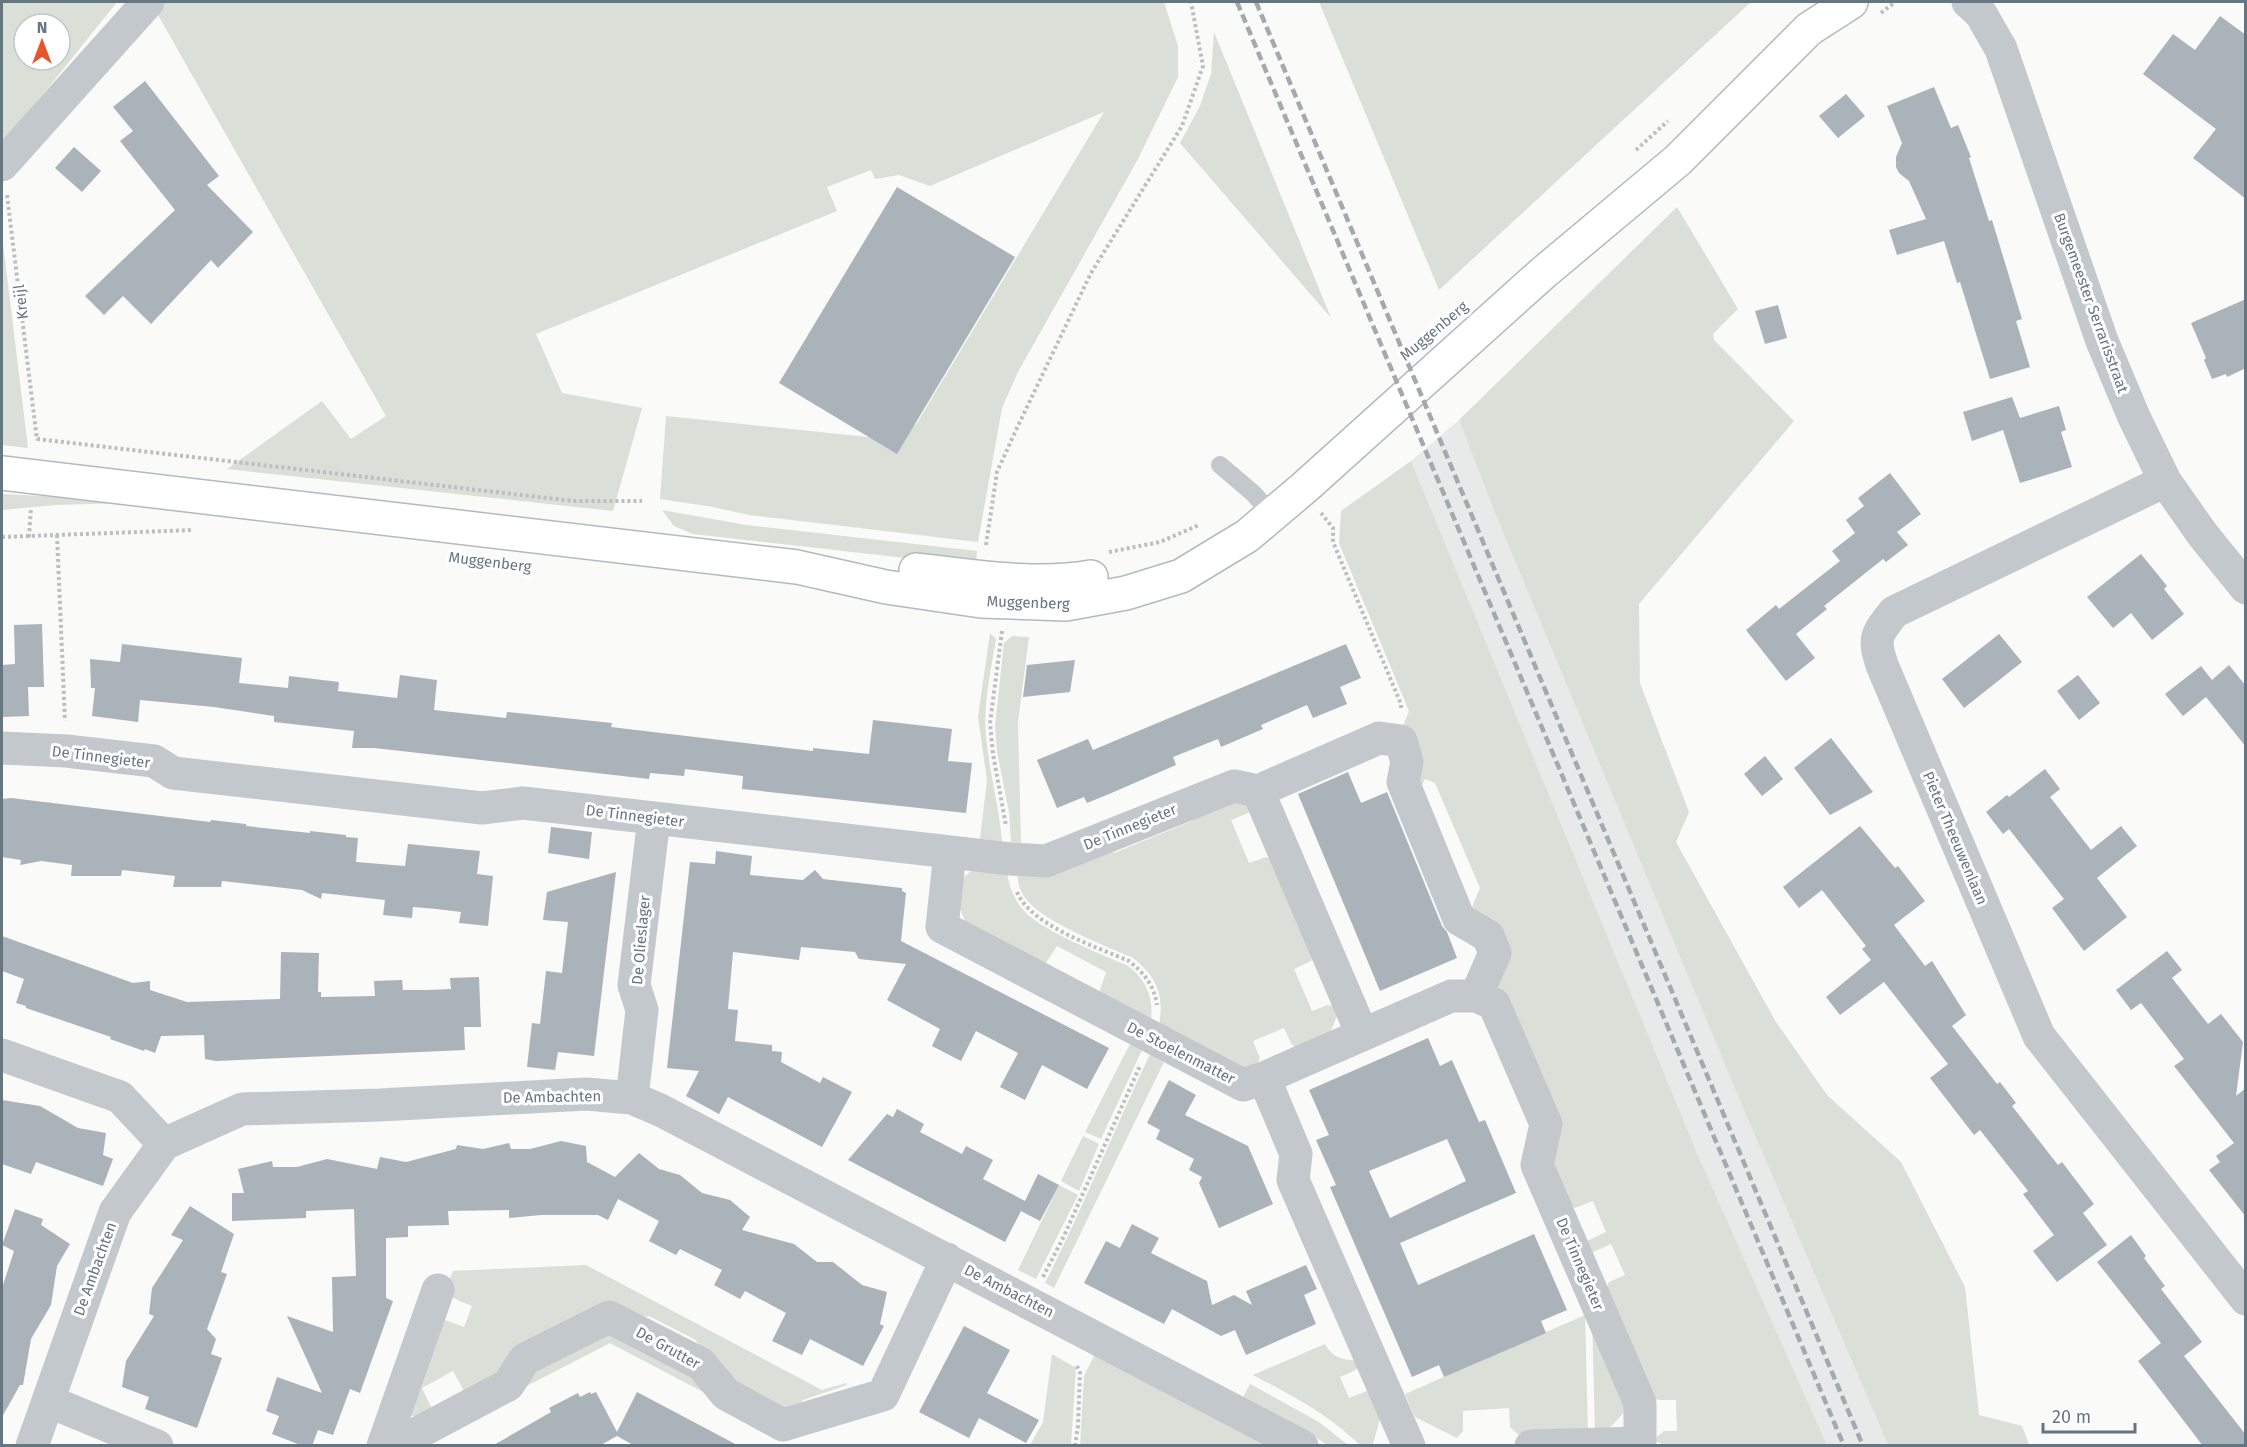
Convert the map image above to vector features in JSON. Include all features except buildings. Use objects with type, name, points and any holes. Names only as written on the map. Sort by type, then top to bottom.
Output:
[{"type":"main road","name":"Muggenberg","points":[[1809,29],[1826,2]]},
{"type":"main road","name":"Muggenberg","points":[[2,473],[797,567],[886,588],[981,601],[1066,604],[1126,593],[1181,576],[1247,536],[1543,273],[1678,160],[1809,29],[1851,2]]},
{"type":"street","points":[[2,165],[148,2]]},
{"type":"street","name":"Burgemeester Serrarisstraat","points":[[1968,2],[1981,14],[2001,49],[2102,341],[2134,417],[2165,481],[2203,535],[2246,588]]},
{"type":"street","name":"Pieter Theeuwenlaan","points":[[2165,481],[1894,612],[1881,629],[1875,644],[2039,1036],[2246,1299]]},
{"type":"street","name":"De Tinnegieter","points":[[2,748],[66,751],[154,761],[173,773],[482,808],[523,803],[1011,859],[1046,861],[1234,786],[1258,791],[1379,738],[1401,741]]},
{"type":"street","points":[[1401,741],[1407,762],[1403,782],[1459,919],[1488,936],[1495,953],[1476,996],[1451,996],[1263,1078],[1296,1154],[1293,1179],[1409,1446]]},
{"type":"street","points":[[1258,791],[1362,1034]]},
{"type":"street","name":"De Olieslager","points":[[632,1098],[642,1010],[634,985],[654,818]]},
{"type":"street","name":"De Stoelenmatter","points":[[950,852],[942,927],[1243,1085],[1263,1078]]},
{"type":"street","name":"De Tinnegieter","points":[[1476,996],[1494,1004],[1546,1124],[1537,1165],[1640,1403],[1640,1443],[1531,1446]]},
{"type":"street","points":[[2,1055],[120,1097],[164,1144]]},
{"type":"street","name":"De Ambachten","points":[[32,1446],[115,1212],[164,1144],[242,1109],[380,1105],[586,1094],[632,1098],[660,1110],[1302,1446]]},
{"type":"street","name":"De Grutter","points":[[393,1446],[508,1386],[525,1359],[609,1317],[701,1364],[726,1394],[783,1425],[883,1395],[947,1259]]},
{"type":"street","points":[[383,1446],[438,1290]]},
{"type":"street","points":[[48,1401],[157,1446]]},
{"type":"lane","points":[[1220,465],[1254,494],[1272,515]]},
{"type":"path","points":[[986,547],[998,472],[1016,430],[1091,273],[1182,126],[1203,66],[1191,2]]},
{"type":"path","points":[[1631,154],[1675,115]]},
{"type":"path","name":"Kreijl","points":[[2,165],[37,440],[573,501],[642,501]]},
{"type":"path","points":[[1320,512],[1333,528],[1333,542],[1401,704],[1401,741]]},
{"type":"path","points":[[1105,553],[1160,542],[1202,524]]},
{"type":"path","points":[[2,537],[204,530]]},
{"type":"path","points":[[57,535],[66,751]]},
{"type":"path","points":[[1003,628],[990,723],[1013,881],[1018,896],[1035,915],[1052,926],[1129,961],[1149,980],[1153,988],[1158,1014],[1146,1052],[1064,1236],[1030,1302]]},
{"type":"path","points":[[1063,1319],[1080,1373],[1075,1446]]},
{"type":"shaded area","points":[[2,2],[117,2],[72,58],[72,12],[12,12],[12,72],[61,72],[2,142]]},
{"type":"shaded area","points":[[159,2],[1164,2],[1178,46],[1178,77],[1138,159],[1018,372],[1002,408],[978,542],[749,515],[660,499],[666,416],[896,440],[917,423],[1104,112],[930,186],[899,175],[875,179],[871,170],[827,187],[837,211],[536,334],[562,393],[642,408],[613,511],[227,469],[322,401],[351,439],[386,416],[154,8]]},
{"type":"shaded area","points":[[1319,2],[1751,2],[1439,290]]},
{"type":"shaded area","points":[[1214,32],[1331,318],[1180,143],[1200,106],[1211,74]]},
{"type":"shaded area","points":[[1677,207],[1738,309],[1713,334],[1714,340],[1794,421],[1639,604],[1640,683],[1689,812],[1676,842],[1776,1022],[1827,1095],[1901,1162],[1965,1287],[1979,1415],[2022,1426],[2029,1445],[1888,1445],[1741,1103],[1495,513],[1459,420]]},
{"type":"shaded area","points":[[2,235],[28,448],[2,445]]},
{"type":"shaded area","points":[[1459,420],[1495,513],[1741,1103],[1888,1445],[1827,1445],[1697,1153],[1411,461]]},
{"type":"shaded area","points":[[1411,461],[1697,1153],[1827,1445],[1666,1446],[1653,1440],[1664,1431],[1677,1431],[1676,1400],[1658,1400],[1647,1395],[1604,1295],[1609,1282],[1625,1275],[1611,1244],[1591,1253],[1587,1241],[1606,1232],[1593,1201],[1575,1208],[1564,1203],[1494,983],[1469,914],[1480,888],[1435,783],[1425,779],[1418,794],[1401,731],[1409,711],[1339,543],[1341,511]]},
{"type":"shaded area","points":[[2,494],[162,502],[55,505],[2,510]]},
{"type":"shaded area","points":[[662,510],[746,525],[977,551],[976,566],[693,534],[674,526]]},
{"type":"shaded area","points":[[990,633],[996,639],[985,724],[1002,841],[980,839],[987,780],[978,717]]},
{"type":"shaded area","points":[[1012,636],[1029,637],[1018,722],[1021,843],[1011,842],[1009,812],[997,752],[995,726],[1004,643]]},
{"type":"shaded area","points":[[1234,793],[1253,802],[1248,813],[1231,820],[1249,863],[1266,857],[1278,861],[1315,949],[1311,961],[1294,969],[1312,1011],[1328,1005],[1340,1008],[1328,1039],[1303,1050],[1292,1045],[1284,1028],[1253,1041],[1260,1058],[1254,1071],[1245,1075],[1158,1030],[1160,999],[1149,973],[1133,958],[1076,933],[1035,908],[1022,892],[1017,872],[1017,868],[1102,848],[1114,853],[1192,821],[1197,809]]},
{"type":"shaded area","points":[[981,864],[1007,867],[1012,893],[1028,915],[1054,932],[1128,966],[1135,972],[1145,985],[1151,1000],[1150,1025],[1103,1001],[1100,990],[1106,972],[1057,946],[1046,963],[1037,967],[970,932],[958,905],[961,879]]},
{"type":"shaded area","points":[[1130,1044],[1142,1050],[1101,1139],[1085,1132]]},
{"type":"shaded area","points":[[1150,1054],[1164,1062],[1054,1288],[1045,1283]]},
{"type":"shaded area","points":[[1083,1136],[1099,1144],[1079,1191],[1061,1181]]},
{"type":"shaded area","points":[[1059,1185],[1078,1195],[1036,1279],[1018,1270]]},
{"type":"shaded area","points":[[586,1265],[822,1390],[846,1383],[847,1385],[803,1400],[796,1411],[787,1414],[746,1393],[722,1376],[703,1354],[696,1340],[649,1316],[635,1319],[502,1377],[464,1391],[453,1371],[422,1388],[431,1407],[422,1419],[404,1413],[437,1323],[445,1320],[464,1327],[472,1306],[453,1298],[447,1278],[450,1278],[453,1271]]},
{"type":"shaded area","points":[[1585,1315],[1588,1434],[1520,1436],[1510,1427],[1509,1408],[1463,1411],[1463,1431],[1457,1438],[1415,1417],[1405,1394]]},
{"type":"shaded area","points":[[1592,1315],[1631,1405],[1605,1433],[1595,1433]]},
{"type":"shaded area","points":[[609,1328],[697,1373],[703,1392],[610,1343],[523,1388],[529,1369]]},
{"type":"shaded area","points":[[1325,1344],[1336,1356],[1360,1361],[1356,1370],[1340,1377],[1349,1398],[1367,1391],[1377,1395],[1383,1408],[1373,1444],[1360,1445],[1322,1414],[1253,1375]]},
{"type":"shaded area","points":[[1096,1352],[1276,1446],[1080,1446],[1084,1376]]},
{"type":"shaded area","points":[[1052,1354],[1076,1368],[1071,1445],[1030,1445],[1043,1422]]},
{"type":"shaded area","points":[[1250,1384],[1319,1422],[1348,1445],[1327,1445],[1243,1397]]},
{"type":"railway","points":[[1237,2],[1844,1446]]},
{"type":"railway","points":[[1256,2],[1863,1446]]}]
